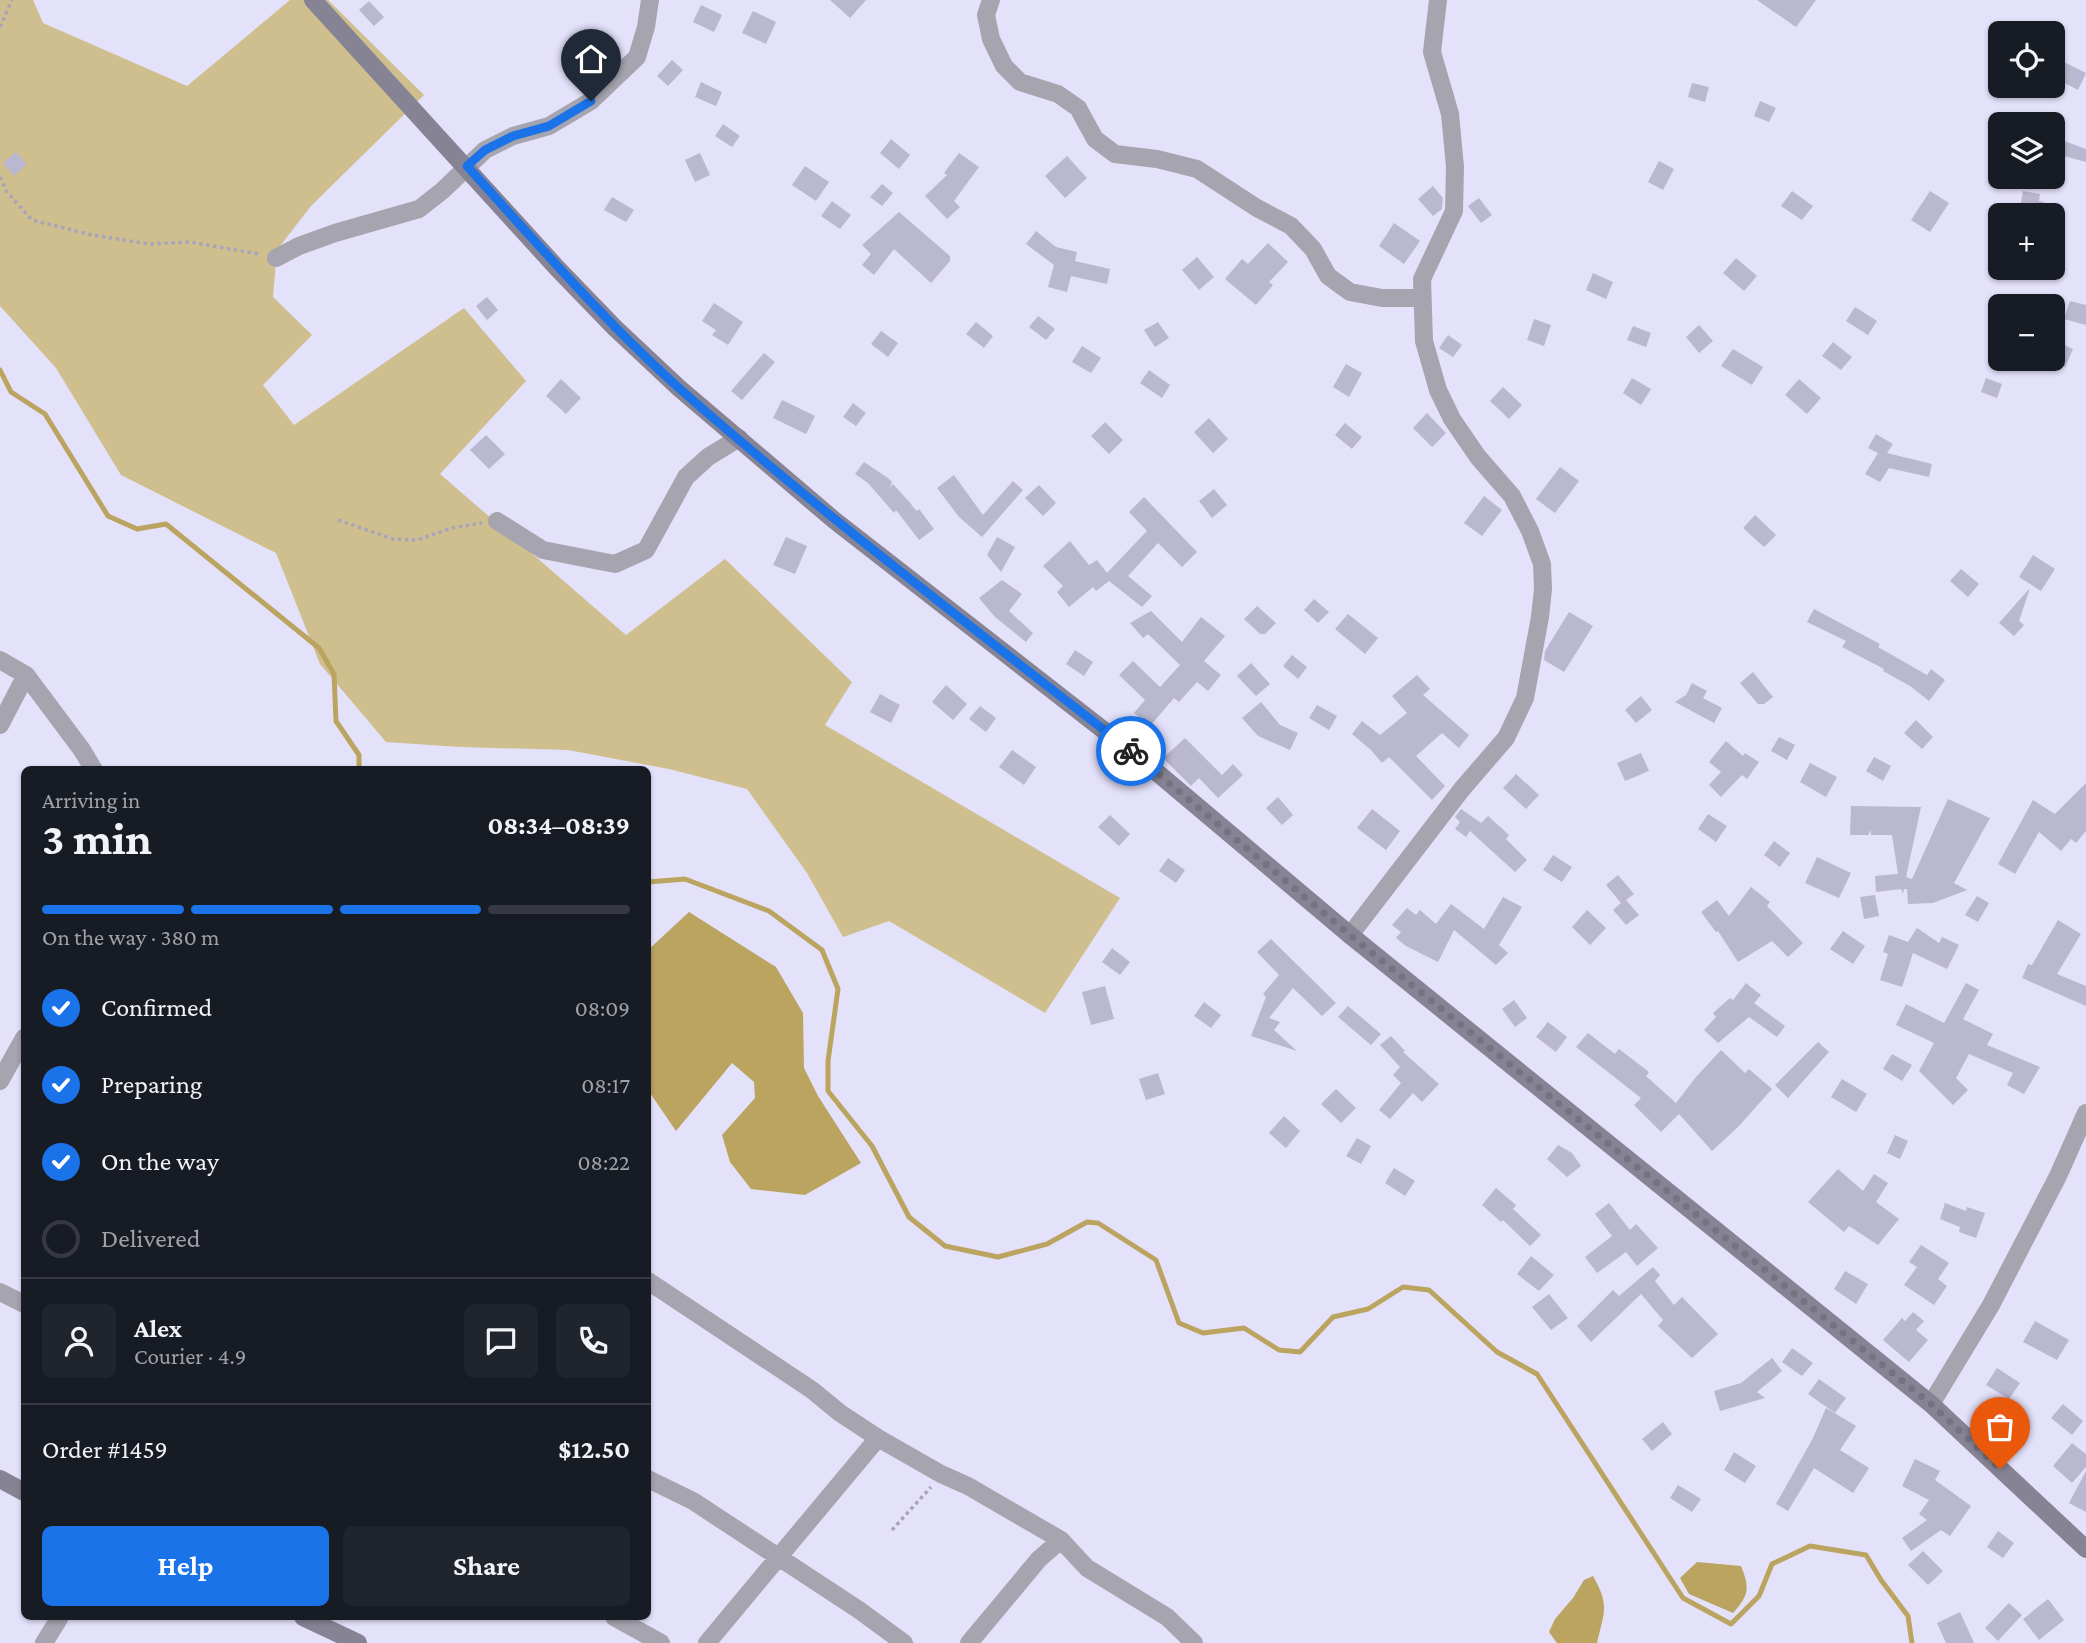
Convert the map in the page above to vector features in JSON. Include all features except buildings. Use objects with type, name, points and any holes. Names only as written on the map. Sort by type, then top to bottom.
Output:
[{"type":"main road","points":[[313,0],[467,166],[557,268],[615,328],[679,388],[834,520],[1147,764],[1350,935],[1931,1404],[2086,1549]]},
{"type":"main road","points":[[0,1479],[21,1490]]},
{"type":"main road","points":[[309,1620],[358,1643]]},
{"type":"street","points":[[276,258],[335,233],[419,209],[485,150],[513,136],[549,126],[591,101],[637,57],[646,27],[650,0]]},
{"type":"street","points":[[991,0],[986,15],[991,39],[1004,66],[1020,82],[1058,94],[1078,108],[1095,139],[1115,154],[1157,159],[1196,169],[1291,226],[1313,249],[1328,276],[1350,292],[1382,298],[1422,298]]},
{"type":"street","points":[[1350,935],[1462,789],[1506,738],[1525,698],[1543,589],[1542,564],[1512,496],[1478,457],[1459,429],[1438,390],[1424,341],[1422,279],[1454,211],[1455,167],[1450,114],[1432,52],[1438,0]]},
{"type":"street","points":[[498,521],[542,550],[615,564],[646,550],[686,477],[708,457],[739,438]]},
{"type":"street","points":[[0,660],[26,675],[92,766]]},
{"type":"street","points":[[0,724],[26,675]]},
{"type":"street","points":[[0,1081],[6,1056],[21,1041]]},
{"type":"street","points":[[1931,1404],[1991,1305],[2058,1176],[2086,1113]]},
{"type":"street","points":[[651,1283],[812,1390],[840,1413],[878,1438],[1061,1540],[1087,1567],[1167,1617],[1194,1643]]},
{"type":"street","points":[[0,1292],[21,1302]]},
{"type":"street","points":[[706,1643],[878,1438]]},
{"type":"street","points":[[651,1481],[692,1502],[859,1610],[904,1643]]},
{"type":"street","points":[[969,1643],[1039,1559],[1061,1540]]},
{"type":"street","points":[[44,1643],[58,1620]]},
{"type":"street","points":[[619,1620],[661,1643]]},
{"type":"path","points":[[0,27],[12,0]]},
{"type":"path","points":[[0,177],[7,192],[32,220],[92,235],[149,244],[190,242],[276,258]]},
{"type":"path","points":[[338,520],[393,540],[417,540],[452,528],[498,521]]},
{"type":"path","points":[[892,1530],[941,1474]]},
{"type":"shaded area","points":[[0,0],[33,0],[43,23],[187,86],[290,0],[328,0],[424,95],[311,206],[277,250],[273,297],[312,335],[263,385],[294,425],[464,308],[526,381],[440,474],[626,635],[725,559],[852,682],[825,725],[1120,898],[1045,1013],[889,921],[843,937],[807,873],[747,789],[669,769],[568,750],[386,742],[320,664],[276,553],[121,475],[56,368],[0,306]]},
{"type":"shaded area","points":[[689,912],[776,967],[803,1013],[804,1068],[818,1096],[861,1163],[805,1195],[751,1189],[730,1162],[722,1135],[755,1098],[754,1082],[732,1063],[676,1131],[651,1094],[651,947]]},
{"type":"shaded area","points":[[1697,1562],[1741,1566],[1747,1586],[1745,1596],[1733,1613],[1689,1594],[1680,1578]]},
{"type":"shaded area","points":[[1593,1576],[1604,1602],[1597,1643],[1557,1643],[1549,1632],[1555,1619],[1584,1580]]},
{"type":"waterway","points":[[0,370],[11,392],[45,414],[108,516],[137,529],[166,524],[319,648],[334,674],[336,721],[359,755],[359,766]]},
{"type":"waterway","points":[[651,882],[685,879],[769,911],[822,950],[838,989],[828,1061],[828,1091],[872,1146],[909,1217],[945,1246],[998,1257],[1047,1244],[1087,1222],[1098,1223],[1156,1260],[1179,1323],[1203,1333],[1244,1328],[1279,1350],[1300,1352],[1333,1317],[1368,1309],[1403,1287],[1429,1290],[1497,1352],[1537,1374],[1683,1598],[1731,1624],[1759,1596],[1772,1564],[1810,1546],[1866,1555],[1908,1616],[1912,1643]]},
{"type":"way so far","points":[[1131,751],[1350,935],[1931,1404],[2000,1469]]},
{"type":"route","points":[[591,101],[549,126],[513,136],[485,150],[467,166],[557,268],[615,328],[679,388],[834,520],[1131,751]]}]
